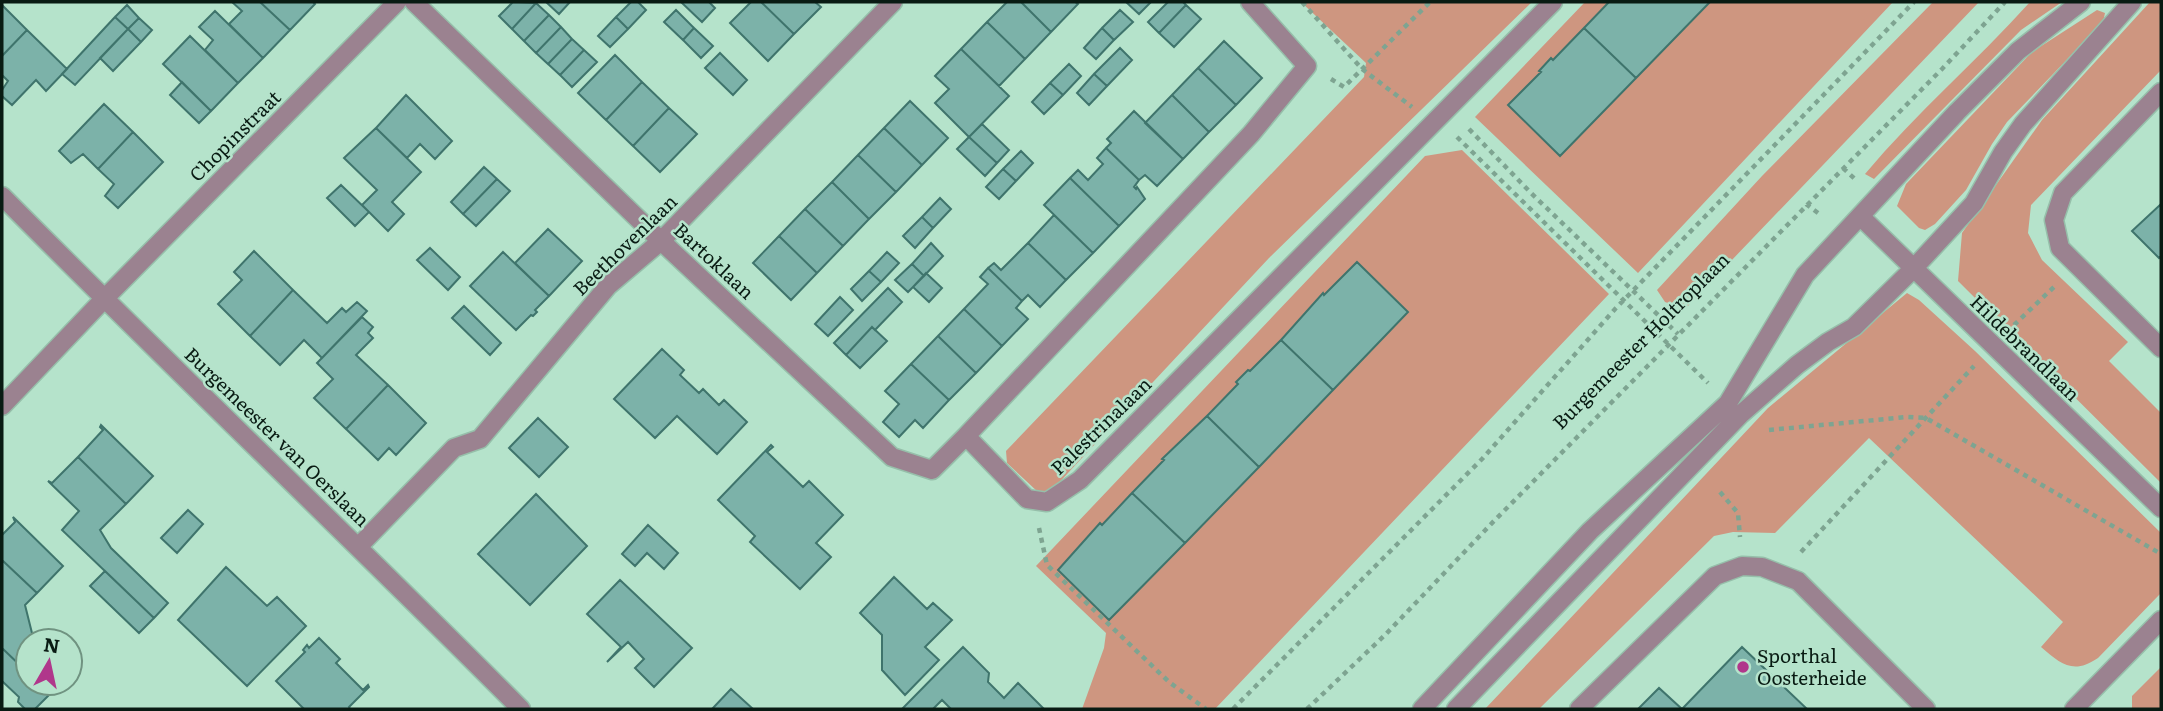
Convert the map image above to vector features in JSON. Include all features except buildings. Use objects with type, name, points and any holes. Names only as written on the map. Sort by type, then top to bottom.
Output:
[{"type":"street","name":"Chopinstraat","points":[[2,406],[397,2]]},
{"type":"street","name":"Bartoklaan","points":[[414,2],[661,241],[892,457],[932,470],[966,436]]},
{"type":"street","name":"Beethovenlaan","points":[[359,546],[454,448],[480,439],[608,286],[661,241],[893,2]]},
{"type":"street","points":[[1033,500],[1027,499],[966,436],[1251,134],[1307,66],[1250,2]]},
{"type":"street","name":"Palestrinalaan","points":[[1033,500],[1047,502],[1080,480],[1553,2]]},
{"type":"street","points":[[1456,709],[1735,409],[1805,275],[1957,112],[2018,51],[2081,2]]},
{"type":"street","points":[[1422,709],[1590,531],[1735,409],[1828,342],[1854,327],[1914,268],[1974,203],[2003,152],[2023,124],[2132,2]]},
{"type":"street","points":[[2161,92],[2063,193],[2054,220],[2060,248],[2161,348]]},
{"type":"street","name":"Burgemeester van Oerslaan","points":[[2,197],[359,546],[521,709]]},
{"type":"street","name":"Hildebrandlaan","points":[[1861,216],[2161,508]]},
{"type":"street","points":[[1579,709],[1715,576],[1742,566],[1762,567],[1798,581],[1926,709]]},
{"type":"street","points":[[2077,709],[2161,620]]},
{"type":"path","points":[[1302,2],[1362,69],[1433,122],[1462,140],[1735,409],[1761,431],[1907,417],[1926,418],[2161,554]]},
{"type":"path","points":[[1362,69],[1430,2]]},
{"type":"path","points":[[1233,709],[1482,459],[1625,300],[1914,2]]},
{"type":"path","name":"Burgemeester Holtroplaan","points":[[1307,709],[1385,635],[2005,2]]},
{"type":"path","points":[[1447,108],[1678,334]]},
{"type":"path","points":[[1781,574],[1992,346],[2077,265]]},
{"type":"path","points":[[1720,492],[1738,513],[1742,566]]},
{"type":"path","points":[[1033,500],[1047,565],[1169,682],[1206,709]]},
{"type":"shaded area","points":[[1301,2],[1532,2],[1269,258],[1053,489],[1039,493],[1007,463],[1006,451],[1364,77],[1366,63]]},
{"type":"shaded area","points":[[1585,2],[1893,2],[1638,273],[1475,117]]},
{"type":"shaded area","points":[[1933,2],[1979,2],[1685,309],[1665,302],[1657,290],[1762,176]]},
{"type":"shaded area","points":[[2030,2],[2062,2],[2021,30],[1874,179],[1865,174],[1905,130]]},
{"type":"shaded area","points":[[2150,2],[2161,2],[2161,70],[2031,205],[2028,233],[2042,260],[2128,342],[2109,361],[2161,413],[2161,483],[1958,281],[1962,233],[2042,120]]},
{"type":"shaded area","points":[[2097,10],[2105,13],[2103,22],[2007,122],[1966,190],[1935,224],[1925,230],[1919,228],[1897,206],[1906,184],[2032,52]]},
{"type":"shaded area","points":[[1462,150],[1609,294],[1215,709],[1082,709],[1104,648],[1106,633],[1036,566],[1425,156]]},
{"type":"shaded area","points":[[1907,293],[1919,300],[1975,351],[2161,533],[2161,593],[2098,658],[2081,666],[2068,665],[2041,647],[2063,622],[1869,438],[1775,533],[1733,532],[1714,536],[1539,709],[1485,709],[1768,408]]},
{"type":"shaded area","points":[[2161,667],[2161,709],[2132,709],[2132,696]]},
{"type":"place","name":"Sporthal Oosterheide","points":[[1743,667]]}]
